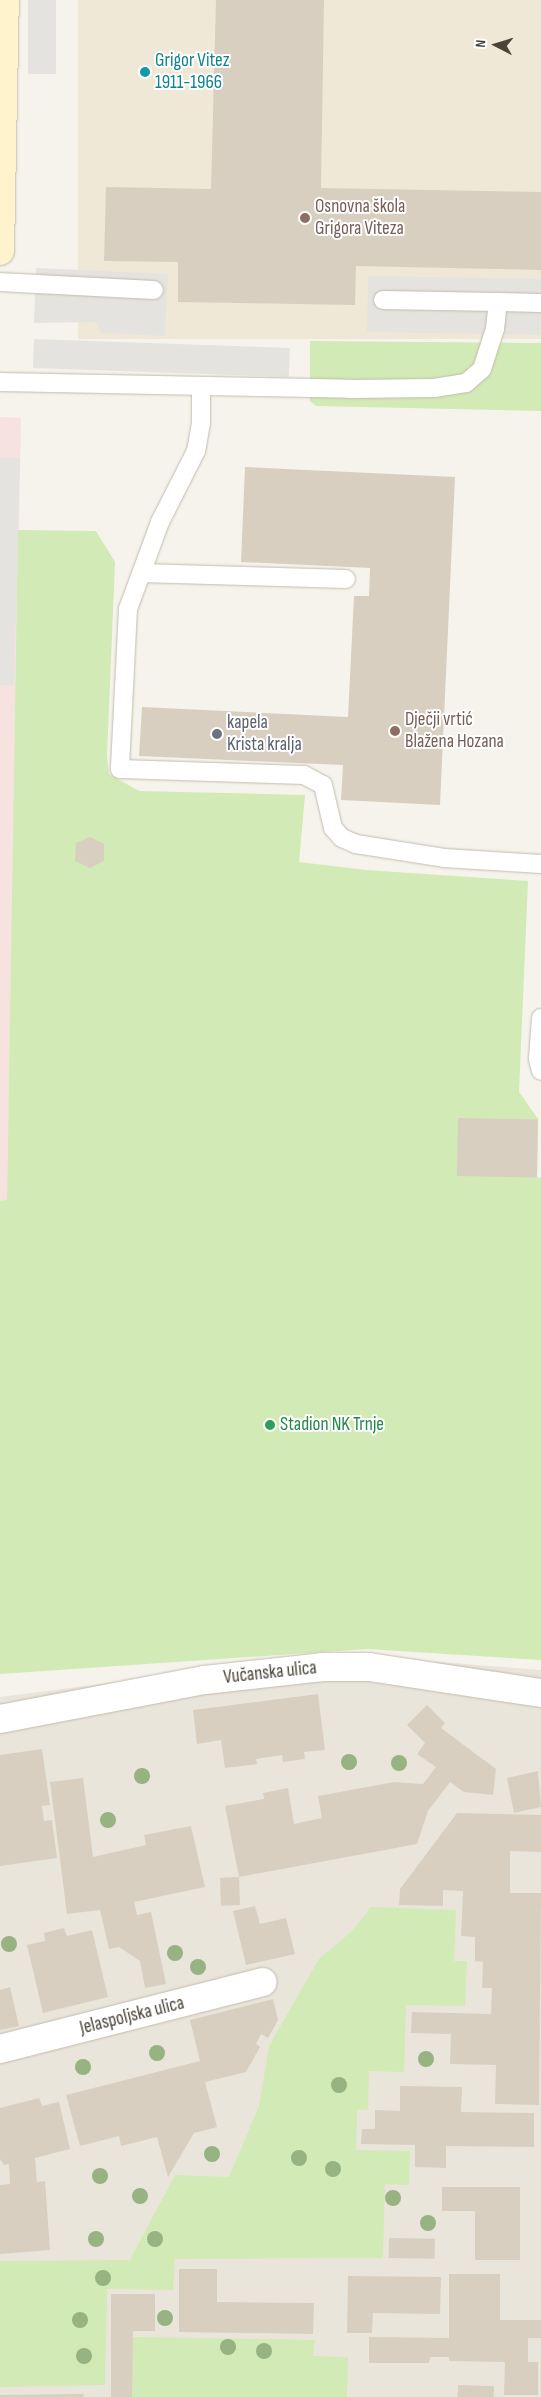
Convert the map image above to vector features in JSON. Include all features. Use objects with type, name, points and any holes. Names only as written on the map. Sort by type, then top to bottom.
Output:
[{"type":"street","points":[[0,251],[5,0]]},
{"type":"street","name":"Vučanska ulica","points":[[0,1719],[179,1684],[322,1667],[369,1667],[541,1693]]},
{"type":"street","name":"Jelaspoljska ulica","points":[[0,2049],[263,1982]]},
{"type":"lane","points":[[0,282],[154,290]]},
{"type":"lane","points":[[383,300],[541,303]]},
{"type":"lane","points":[[0,382],[351,390],[434,388],[466,383],[482,369],[495,329],[498,302]]},
{"type":"lane","points":[[201,386],[201,423],[196,451],[160,522],[128,609],[120,769],[304,775],[323,786],[333,828],[342,838],[356,844],[444,858],[541,864]]},
{"type":"lane","points":[[142,573],[346,579]]},
{"type":"lane","points":[[541,1018],[538,1059],[541,1070]]},
{"type":"shaded area","points":[[28,0],[56,0],[56,74],[28,74]]},
{"type":"shaded area","name":"Osnovna škola Grigora Viteza","points":[[78,0],[541,0],[541,339],[78,339]]},
{"type":"shaded area","points":[[36,268],[168,274],[165,336],[101,333],[96,322],[34,323]]},
{"type":"shaded area","points":[[368,276],[541,279],[540,335],[367,332]]},
{"type":"shaded area","points":[[34,339],[290,348],[289,377],[33,368]]},
{"type":"shaded area","points":[[0,417],[21,418],[7,1201],[0,1201]]},
{"type":"shaded area","points":[[0,457],[20,458],[14,685],[0,685]]},
{"type":"shaded area","points":[[362,1656],[541,1670],[541,2397],[0,2397],[0,1697],[266,1663]]},
{"type":"green space","points":[[310,341],[541,343],[541,411],[316,406],[310,401]]},
{"type":"green space","points":[[18,530],[96,531],[115,562],[107,756],[109,774],[139,791],[305,795],[299,862],[366,870],[528,881],[519,1092],[538,1119],[537,1177],[541,1178],[541,1660],[367,1649],[0,1674],[0,1201],[7,1200]]},
{"type":"green space","points":[[371,1907],[456,1910],[454,1961],[467,1961],[465,2006],[406,2005],[404,2072],[369,2071],[368,2110],[357,2110],[356,2150],[410,2151],[409,2185],[385,2184],[383,2258],[175,2259],[173,2290],[107,2289],[105,2385],[0,2387],[0,2261],[130,2260],[175,2175],[229,2177],[259,2106],[269,2047],[319,1959],[352,1931]]},
{"type":"green space","points":[[132,2337],[315,2340],[313,2356],[348,2357],[347,2397],[132,2397]]},
{"type":"building","name":"Osnovna škola Grigora Viteza","points":[[216,0],[324,0],[321,188],[541,192],[541,270],[356,266],[355,305],[178,302],[178,262],[104,261],[106,187],[211,189]]},
{"type":"building","points":[[245,467],[455,477],[440,805],[341,800],[343,765],[139,756],[142,707],[348,717],[354,596],[369,596],[370,568],[241,562]]},
{"type":"building","points":[[90,837],[104,844],[104,861],[90,868],[75,861],[76,843]]},
{"type":"building","points":[[458,1118],[538,1119],[537,1177],[457,1176]]},
{"type":"building","points":[[318,1694],[325,1750],[304,1752],[305,1759],[283,1762],[282,1755],[256,1759],[257,1764],[225,1768],[221,1740],[197,1744],[193,1710]]},
{"type":"building","points":[[427,1705],[445,1723],[441,1728],[496,1769],[493,1795],[464,1792],[450,1782],[428,1811],[417,1844],[239,1877],[225,1806],[264,1799],[263,1793],[288,1788],[294,1824],[322,1818],[318,1796],[394,1782],[423,1784],[436,1767],[417,1754],[425,1743],[407,1725]]},
{"type":"building","points":[[42,1749],[50,1805],[42,1806],[44,1821],[52,1820],[57,1858],[0,1866],[0,1755]]},
{"type":"building","points":[[538,1771],[541,1807],[514,1813],[507,1778]]},
{"type":"building","points":[[83,1778],[93,1857],[146,1845],[144,1835],[191,1826],[205,1887],[134,1902],[137,1915],[151,1912],[166,1984],[145,1988],[140,1961],[119,1947],[109,1949],[100,1910],[67,1914],[50,1782]]},
{"type":"building","points":[[457,1813],[541,1815],[541,1852],[510,1851],[510,1893],[541,1893],[539,2105],[495,2104],[496,2065],[450,2064],[451,2034],[411,2033],[412,2012],[491,2014],[492,1988],[482,1988],[483,1962],[475,1961],[475,1937],[461,1936],[463,1891],[443,1890],[443,1906],[399,1905],[400,1889]]},
{"type":"building","points":[[239,1877],[240,1905],[221,1906],[220,1878]]},
{"type":"building","points":[[255,1906],[260,1924],[286,1918],[295,1954],[246,1965],[233,1911]]},
{"type":"building","points":[[64,1928],[67,1936],[92,1930],[108,1997],[43,2013],[27,1945],[45,1941],[44,1933]]},
{"type":"building","points":[[10,1987],[19,2026],[0,2030],[0,1990]]},
{"type":"building","points":[[273,1999],[278,2020],[268,2038],[261,2034],[256,2044],[260,2047],[246,2072],[205,2082],[217,2127],[194,2133],[168,2177],[157,2137],[121,2146],[119,2136],[80,2146],[66,2095],[200,2061],[190,2020]]},
{"type":"building","points":[[400,2086],[462,2087],[461,2112],[534,2113],[534,2147],[446,2146],[446,2168],[415,2167],[415,2145],[361,2144],[362,2129],[375,2129],[375,2110],[400,2111]]},
{"type":"building","points":[[39,2098],[42,2106],[59,2102],[70,2149],[35,2158],[37,2182],[45,2181],[50,2250],[0,2254],[0,2185],[10,2184],[9,2164],[4,2165],[0,2159],[0,2108]]},
{"type":"building","points":[[442,2187],[520,2187],[520,2260],[475,2260],[475,2211],[442,2211]]},
{"type":"building","points":[[389,2238],[435,2239],[435,2259],[389,2258]]},
{"type":"building","points":[[179,2269],[217,2269],[217,2302],[314,2303],[313,2334],[179,2332]]},
{"type":"building","points":[[449,2274],[500,2274],[500,2320],[541,2320],[541,2338],[528,2338],[528,2362],[538,2362],[538,2395],[504,2395],[505,2362],[449,2361],[449,2357],[430,2357],[429,2363],[369,2363],[369,2337],[449,2338]]},
{"type":"building","points":[[348,2276],[441,2277],[440,2314],[373,2313],[372,2333],[347,2333]]},
{"type":"building","points":[[111,2294],[155,2294],[155,2331],[133,2331],[132,2397],[111,2397]]},
{"type":"building","points":[[458,2385],[494,2386],[494,2397],[458,2397]]},
{"type":"building","points":[[84,2394],[83,2397],[0,2397],[0,2395]]},
{"type":"place","name":"Grigor Vitez 1911-1966","points":[[145,72]]},
{"type":"place","name":"Osnovna škola Grigora Viteza","points":[[305,218]]},
{"type":"place","name":"Dječji vrtić Blažena Hozana","points":[[395,731]]},
{"type":"place","name":"kapela Krista kralja","points":[[217,734]]},
{"type":"place","name":"Stadion NK Trnje","points":[[270,1425]]}]
